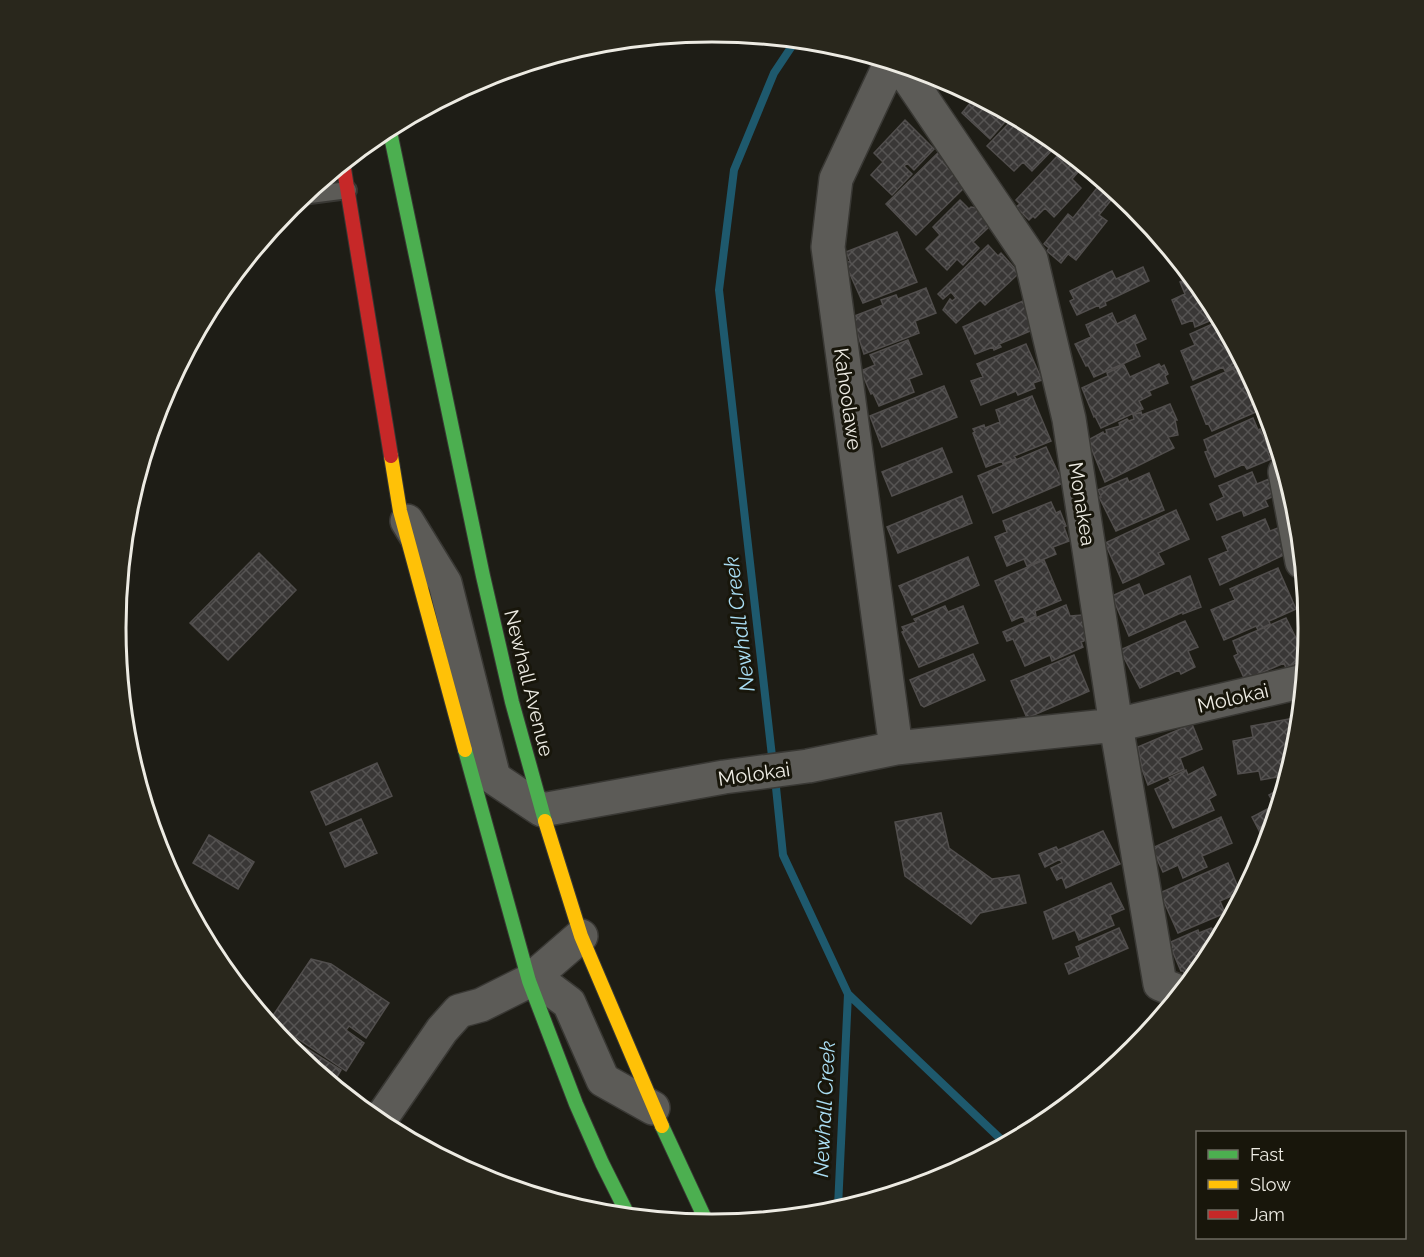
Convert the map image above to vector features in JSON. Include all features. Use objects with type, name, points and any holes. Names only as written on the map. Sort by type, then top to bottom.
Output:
[{"type":"main road","name":"Newhall Avenue","points":[[391,138],[483,576],[512,702],[542,810],[581,936],[653,1108],[703,1215]]},
{"type":"main road","points":[[345,172],[400,511],[529,981],[576,1104],[625,1208]]},
{"type":"street","name":"Kahoolawe","points":[[888,69],[836,179],[828,247],[896,748]]},
{"type":"street","name":"Monakea","points":[[907,75],[1031,260],[1069,418],[1116,725],[1171,988]]},
{"type":"street","points":[[400,511],[446,583],[494,777],[542,810]]},
{"type":"street","name":"Molokai","points":[[542,810],[724,777],[808,766],[896,748],[1116,725],[1295,683]]},
{"type":"street","points":[[384,1114],[442,1030],[459,1011],[481,1005],[529,981],[581,936]]},
{"type":"street","points":[[529,981],[549,988],[569,1003],[603,1080],[653,1108]]},
{"type":"lane","points":[[319,194],[348,190]]},
{"type":"building","points":[[971,102],[1005,121],[990,139],[962,113]]},
{"type":"building","points":[[905,120],[934,149],[914,170],[907,163],[904,166],[912,174],[892,195],[871,175],[883,162],[874,153]]},
{"type":"building","points":[[1009,123],[1052,151],[1032,171],[1023,162],[1014,171],[987,146]]},
{"type":"building","points":[[940,151],[966,186],[916,235],[886,204]]},
{"type":"building","points":[[1058,155],[1079,171],[1072,179],[1081,188],[1054,217],[1045,208],[1035,218],[1033,216],[1029,220],[1016,207],[1020,204],[1016,200]]},
{"type":"building","points":[[1097,188],[1112,200],[1099,215],[1107,221],[1076,260],[1068,254],[1061,263],[1047,251],[1049,248],[1044,244],[1068,214],[1073,218]]},
{"type":"building","points":[[960,200],[969,209],[977,208],[989,220],[989,227],[973,242],[979,248],[963,265],[957,259],[947,270],[926,249],[940,235],[933,227]]},
{"type":"building","points":[[897,232],[917,282],[863,303],[845,263],[850,261],[846,252]]},
{"type":"building","points":[[988,245],[998,256],[1001,253],[1019,273],[985,305],[980,300],[956,323],[943,310],[950,299],[952,301],[956,298],[951,292],[943,299],[938,294]]},
{"type":"building","points":[[1143,267],[1149,281],[1105,302],[1106,305],[1100,308],[1099,305],[1077,315],[1070,301],[1074,299],[1070,291],[1112,271],[1116,279]]},
{"type":"building","points":[[1184,280],[1211,320],[1195,327],[1193,320],[1182,324],[1172,300],[1185,294],[1180,282]]},
{"type":"building","points":[[926,288],[936,313],[915,321],[919,333],[864,354],[852,317],[883,305],[881,300],[896,295],[898,299]]},
{"type":"building","points":[[1023,301],[1024,303],[1030,301],[1035,329],[999,344],[1001,347],[994,350],[993,347],[975,354],[963,327]]},
{"type":"building","points":[[1112,313],[1117,324],[1135,315],[1146,339],[1135,344],[1140,356],[1094,377],[1075,344],[1091,337],[1086,325]]},
{"type":"building","points":[[1213,324],[1236,365],[1225,371],[1223,367],[1193,380],[1181,351],[1195,345],[1190,334]]},
{"type":"building","points":[[908,340],[922,374],[909,379],[914,392],[879,406],[861,371],[875,365],[870,355]]},
{"type":"building","points":[[1026,344],[1042,380],[1033,383],[1035,388],[1018,395],[1016,391],[981,405],[971,381],[983,377],[977,364]]},
{"type":"building","points":[[1159,364],[1161,367],[1164,365],[1168,374],[1165,376],[1168,383],[1149,391],[1151,395],[1139,401],[1143,409],[1101,428],[1082,388],[1108,376],[1107,373],[1124,365],[1130,377]]},
{"type":"building","points":[[1237,367],[1257,412],[1212,431],[1208,423],[1206,424],[1191,387]]},
{"type":"building","points":[[944,386],[957,417],[882,447],[870,416]]},
{"type":"building","points":[[1032,396],[1051,441],[1014,456],[1016,459],[986,467],[973,429],[984,425],[985,428],[1000,422],[996,410]]},
{"type":"building","points":[[1170,404],[1177,420],[1175,420],[1178,435],[1168,437],[1174,448],[1105,482],[1088,440],[1103,432],[1107,433],[1106,430],[1120,426],[1119,423],[1127,419],[1129,421],[1134,419],[1133,415],[1141,412],[1142,415]]},
{"type":"building","points":[[1253,418],[1258,430],[1260,429],[1271,459],[1247,469],[1244,464],[1215,477],[1205,452],[1208,451],[1204,440]]},
{"type":"building","points":[[1046,447],[1063,483],[993,513],[978,476]]},
{"type":"building","points":[[942,448],[952,472],[892,496],[882,472]]},
{"type":"building","points":[[1252,472],[1257,484],[1269,479],[1276,495],[1265,500],[1268,506],[1244,516],[1242,510],[1217,520],[1210,504],[1224,497],[1219,486]]},
{"type":"building","points":[[1149,473],[1164,510],[1116,531],[1099,497],[1101,497],[1098,490],[1127,478],[1129,482]]},
{"type":"building","points":[[962,496],[972,523],[898,553],[887,527]]},
{"type":"building","points":[[1051,502],[1056,513],[1060,511],[1069,541],[1053,547],[1056,554],[1027,566],[1024,559],[1007,566],[995,537],[1007,532],[1003,521]]},
{"type":"building","points":[[1176,510],[1189,539],[1158,553],[1164,564],[1123,583],[1105,543]]},
{"type":"building","points":[[1265,519],[1270,531],[1278,528],[1285,543],[1282,545],[1286,554],[1220,585],[1209,559],[1228,551],[1222,537]]},
{"type":"building","points":[[259,553],[296,590],[228,660],[190,623]]},
{"type":"building","points":[[968,557],[979,585],[912,615],[899,586]]},
{"type":"building","points":[[1044,560],[1061,600],[1035,611],[1036,616],[1025,621],[1023,616],[1012,621],[995,581]]},
{"type":"building","points":[[1278,568],[1296,609],[1269,621],[1270,624],[1258,630],[1256,626],[1224,640],[1211,610],[1235,600],[1230,589]]},
{"type":"building","points":[[1190,576],[1201,607],[1183,614],[1183,612],[1129,636],[1112,596],[1139,584],[1144,596]]},
{"type":"building","points":[[1066,605],[1070,616],[1082,615],[1086,634],[1084,641],[1081,642],[1083,647],[1052,661],[1050,655],[1025,666],[1013,639],[1007,641],[1003,632]]},
{"type":"building","points":[[945,606],[948,612],[963,606],[978,643],[919,667],[902,632],[904,631],[902,627],[916,622],[914,619]]},
{"type":"building","points":[[1286,618],[1298,641],[1297,662],[1286,668],[1284,663],[1245,680],[1234,656],[1238,654],[1233,641]]},
{"type":"building","points":[[1185,621],[1198,647],[1188,651],[1195,667],[1181,674],[1179,670],[1140,688],[1120,650]]},
{"type":"building","points":[[973,654],[985,680],[924,707],[921,705],[910,680]]},
{"type":"building","points":[[1074,655],[1089,691],[1027,718],[1011,681]]},
{"type":"building","points":[[1291,719],[1280,777],[1261,780],[1259,771],[1238,774],[1233,741],[1253,737],[1251,726]]},
{"type":"building","points":[[1192,724],[1202,749],[1180,758],[1184,769],[1148,785],[1138,747]]},
{"type":"building","points":[[377,763],[392,796],[326,825],[311,792]]},
{"type":"building","points":[[1203,767],[1216,795],[1209,799],[1214,810],[1173,828],[1155,789],[1171,781],[1169,778],[1186,770],[1188,775]]},
{"type":"building","points":[[1275,791],[1272,801],[1269,795]]},
{"type":"building","points":[[1270,808],[1261,834],[1252,817]]},
{"type":"building","points":[[941,813],[949,848],[992,879],[1019,875],[1026,903],[980,913],[971,924],[905,876],[895,822]]},
{"type":"building","points":[[1221,817],[1232,843],[1202,856],[1207,867],[1183,878],[1178,865],[1163,872],[1152,848]]},
{"type":"building","points":[[361,819],[377,853],[345,867],[330,833]]},
{"type":"building","points":[[1103,831],[1120,864],[1066,888],[1062,877],[1057,880],[1051,868],[1062,863],[1060,859],[1045,867],[1039,854],[1056,847],[1058,850]]},
{"type":"building","points":[[209,835],[254,862],[238,889],[193,863]]},
{"type":"building","points":[[1228,863],[1238,888],[1235,894],[1220,901],[1225,913],[1178,933],[1160,893]]},
{"type":"building","points":[[1111,883],[1124,909],[1110,915],[1114,925],[1079,940],[1075,930],[1053,939],[1044,912]]},
{"type":"building","points":[[1217,926],[1185,975],[1171,948],[1173,947],[1171,942],[1198,930],[1199,933],[1211,928],[1211,930]]},
{"type":"building","points":[[1119,928],[1128,948],[1069,974],[1065,964],[1080,957],[1076,947]]},
{"type":"building","points":[[311,959],[331,964],[389,1003],[366,1038],[349,1026],[346,1030],[364,1043],[346,1071],[285,1030],[272,1016]]},
{"type":"building","points":[[296,1042],[341,1070],[336,1078]]},
{"type":"waterway","name":"Newhall Creek","points":[[773,765],[719,290],[734,170],[774,73],[791,47]]},
{"type":"waterway","name":"Newhall Creek","points":[[775,778],[783,855],[848,994],[838,1201]]},
{"type":"waterway","points":[[848,994],[1000,1139]]},
{"type":"traffic: fast","points":[[391,138],[483,576],[512,702],[545,821]]},
{"type":"traffic: fast","points":[[465,750],[529,981],[576,1104],[625,1208]]},
{"type":"traffic: fast","points":[[662,1126],[703,1215]]},
{"type":"traffic: slow","points":[[391,456],[400,511],[465,750]]},
{"type":"traffic: slow","points":[[545,821],[581,936],[662,1126]]},
{"type":"traffic: jam","points":[[344,172],[391,456]]}]
